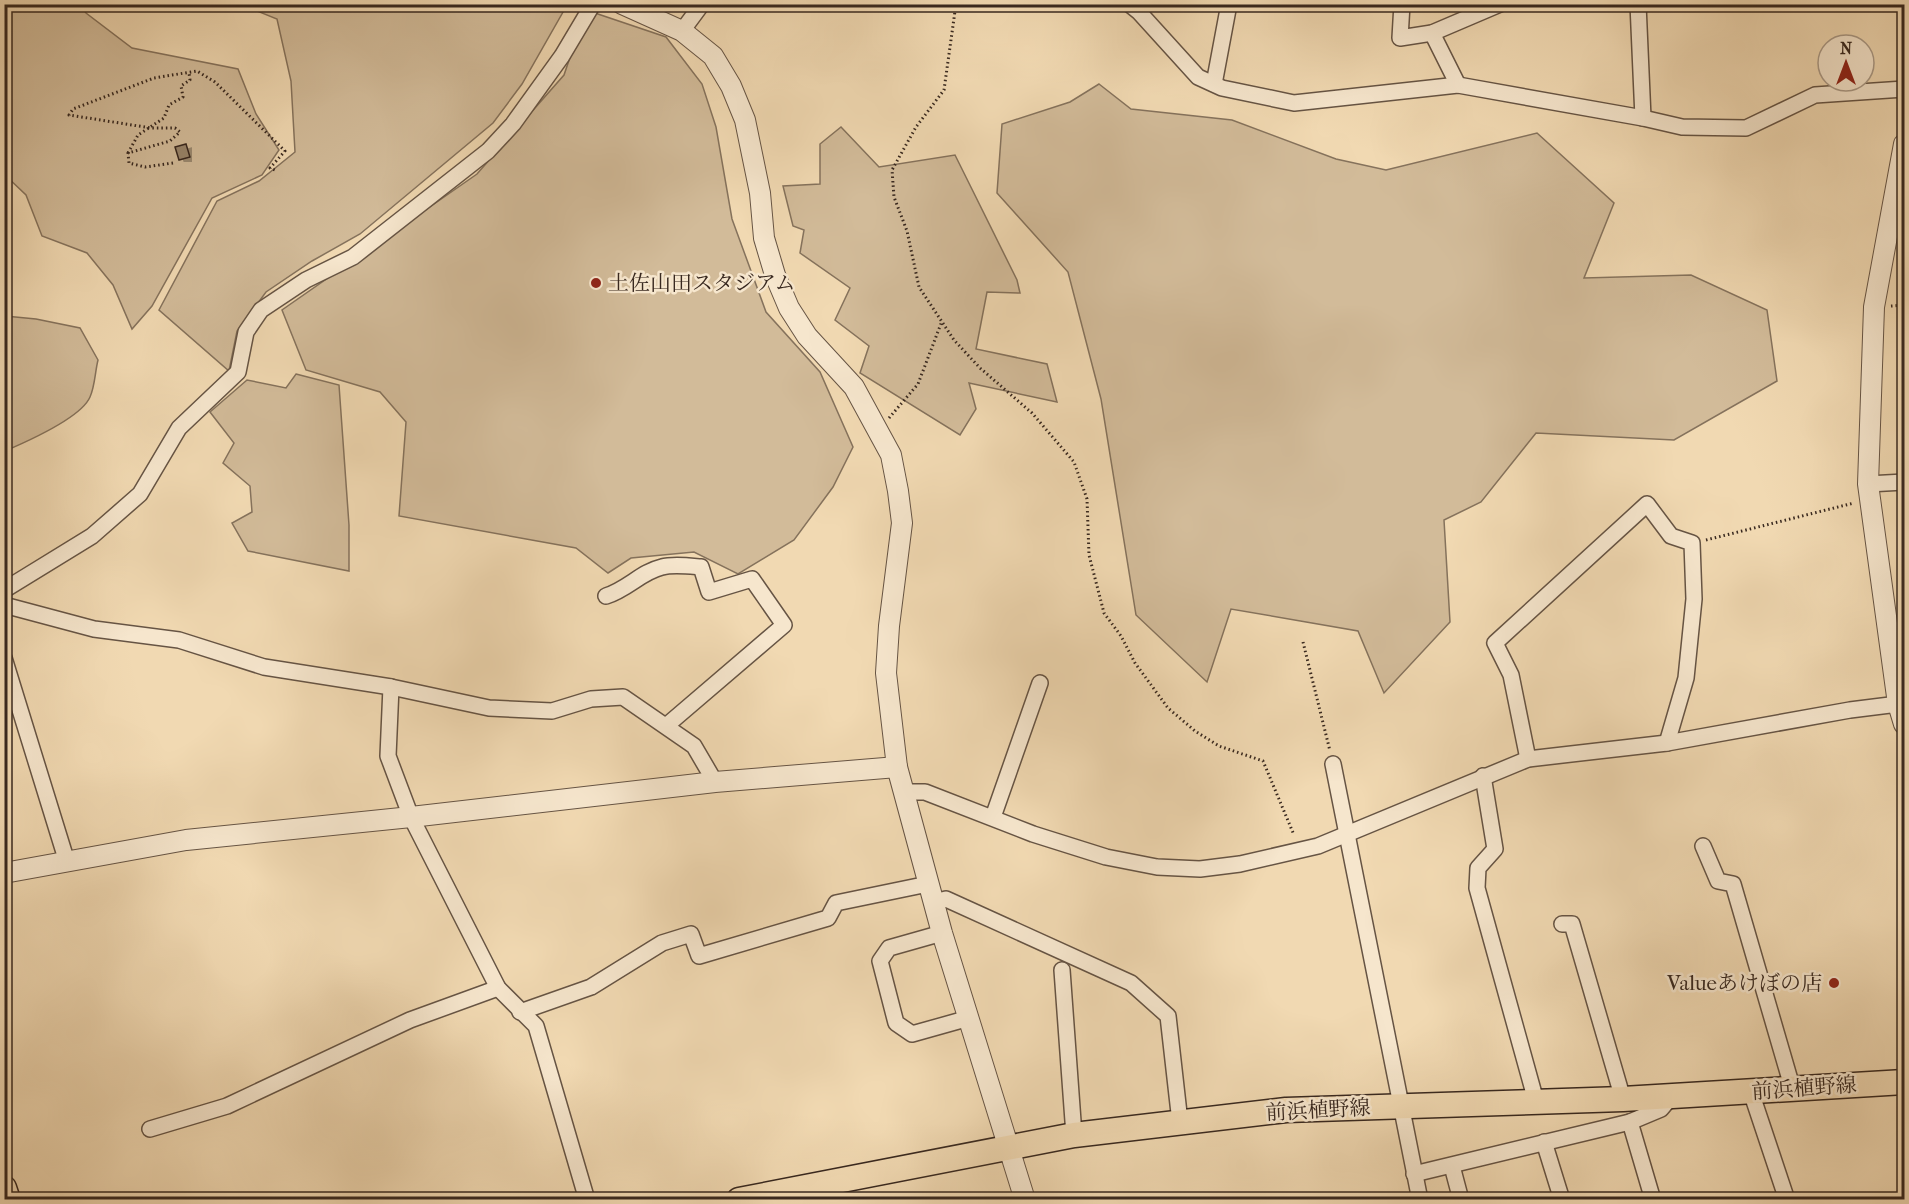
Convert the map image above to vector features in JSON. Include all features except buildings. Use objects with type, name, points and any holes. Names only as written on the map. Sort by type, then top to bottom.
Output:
[{"type":"main road","name":"前浜植野線","points":[[739,1200],[1074,1136],[1286,1110],[1623,1099],[1905,1082]]},
{"type":"main road","points":[[4,1188],[8,1200]]},
{"type":"street","points":[[4,590],[93,536],[140,494],[178,428],[238,372],[246,332],[261,310],[306,280],[353,256],[488,151],[513,124],[562,56],[593,4]]},
{"type":"street","points":[[622,4],[682,31],[713,56],[731,86],[745,120],[760,194],[765,238],[775,275],[789,308],[807,336],[854,387],[891,455],[902,523],[889,626],[886,673],[897,767],[942,933],[1025,1200]]},
{"type":"street","points":[[682,31],[702,4]]},
{"type":"street","points":[[1129,4],[1198,77],[1222,88],[1294,103],[1458,85],[1682,127],[1746,128],[1815,95],[1905,89]]},
{"type":"street","points":[[1214,84],[1229,4]]},
{"type":"street","points":[[1402,4],[1400,38],[1432,33],[1500,4]]},
{"type":"street","points":[[1638,4],[1643,118]]},
{"type":"street","points":[[1432,33],[1458,85]]},
{"type":"street","points":[[1905,144],[1874,307],[1869,491],[1898,655],[1898,704],[1905,724]]},
{"type":"street","points":[[1869,491],[1905,482]]},
{"type":"street","points":[[1528,759],[1511,675],[1495,643],[1647,504],[1671,536],[1692,543],[1694,598],[1686,678],[1667,743]]},
{"type":"street","points":[[606,596],[621,591],[650,571],[664,566],[701,567],[709,592],[752,579],[784,625],[666,726]]},
{"type":"street","points":[[4,604],[94,629],[178,640],[264,667],[391,687],[489,708],[552,711],[591,699],[623,697],[694,746],[716,782]]},
{"type":"street","points":[[4,658],[67,862]]},
{"type":"street","points":[[993,817],[1040,683]]},
{"type":"street","points":[[391,687],[388,756],[411,817],[498,988],[536,1026],[587,1200]]},
{"type":"street","points":[[904,792],[925,792],[1033,834],[1106,857],[1157,867],[1200,869],[1230,865],[1318,846],[1528,759],[1667,743],[1850,710],[1898,704]]},
{"type":"street","points":[[1333,764],[1420,1200]]},
{"type":"street","points":[[4,873],[186,840],[716,782],[897,767]]},
{"type":"street","points":[[1483,776],[1495,849],[1479,868],[1477,888],[1536,1101]]},
{"type":"street","points":[[1702,846],[1718,881],[1733,884],[1793,1090]]},
{"type":"street","points":[[520,1012],[591,987],[662,943],[691,934],[699,956],[828,918],[836,903],[931,893],[1131,983],[1161,1009],[1168,1016],[1180,1122]]},
{"type":"street","points":[[1562,924],[1572,924],[1623,1099]]},
{"type":"street","points":[[942,933],[889,948],[880,961],[896,1023],[912,1034],[969,1017]]},
{"type":"street","points":[[1062,970],[1074,1136]]},
{"type":"street","points":[[150,1129],[227,1106],[410,1020],[498,988]]},
{"type":"street","points":[[1751,1092],[1787,1200]]},
{"type":"street","points":[[1414,1174],[1630,1122],[1661,1109],[1672,1096]]},
{"type":"street","points":[[1630,1122],[1653,1200]]},
{"type":"street","points":[[1544,1142],[1562,1200]]},
{"type":"street","points":[[1452,1166],[1461,1200]]},
{"type":"path","points":[[956,4],[944,90],[916,127],[892,170],[894,197],[907,231],[919,287],[954,340],[980,368],[1032,413],[1074,462],[1087,499],[1089,555],[1104,613],[1121,636],[1135,663],[1168,708],[1195,731],[1219,746],[1263,761],[1300,851]]},
{"type":"path","points":[[128,153],[170,141],[180,132],[175,128],[151,128],[69,115],[73,109],[154,78],[197,71],[215,82],[285,151],[270,168],[275,170]]},
{"type":"path","points":[[173,163],[145,167],[129,163],[128,153],[138,135],[164,118],[169,105],[183,97],[181,86],[190,80],[189,72]]},
{"type":"path","points":[[878,432],[918,384],[942,321]]},
{"type":"path","points":[[1692,543],[1869,491]]},
{"type":"path","points":[[1303,642],[1333,764]]},
{"type":"path","points":[[1214,1193],[1214,1200]]},
{"type":"shaded area","points":[[4,5],[81,5],[86,13],[132,48],[238,69],[256,114],[279,150],[262,175],[212,198],[152,306],[132,329],[113,285],[87,253],[42,236],[26,195],[5,175]]},
{"type":"shaded area","points":[[242,5],[567,5],[522,84],[493,123],[360,234],[312,261],[266,292],[237,331],[229,371],[159,310],[217,201],[259,181],[295,152],[291,81],[277,19]]},
{"type":"shaded area","points":[[586,10],[666,37],[702,84],[716,127],[732,219],[766,312],[820,372],[853,447],[833,487],[794,540],[738,574],[694,552],[631,558],[608,573],[576,548],[399,516],[406,422],[380,392],[306,370],[282,310],[477,174],[564,75]]},
{"type":"shaded area","points":[[1099,84],[1131,109],[1232,120],[1336,159],[1386,170],[1537,133],[1614,203],[1584,278],[1691,275],[1767,310],[1777,381],[1674,440],[1536,433],[1481,502],[1444,520],[1450,622],[1384,693],[1358,631],[1231,609],[1207,682],[1136,615],[1101,399],[1068,272],[997,193],[1002,124],[1070,102]]},
{"type":"shaded area","points":[[841,127],[879,167],[955,155],[1017,280],[1020,293],[987,292],[976,349],[1047,364],[1057,402],[969,383],[976,409],[960,435],[860,373],[869,346],[835,320],[850,288],[800,253],[804,230],[793,226],[783,186],[820,184],[820,144]]},
{"type":"shaded area","points":[[5,316],[36,319],[80,328],[98,360],[92,393],[85,405],[65,421],[5,451]]},
{"type":"shaded area","points":[[296,374],[339,385],[349,525],[349,571],[248,551],[232,523],[252,512],[250,486],[223,463],[234,443],[210,412],[247,380],[286,388]]},
{"type":"place","name":"土佐山田スタジアム","points":[[596,283]]},
{"type":"place","name":"Valueあけぼの店","points":[[1834,983]]}]
